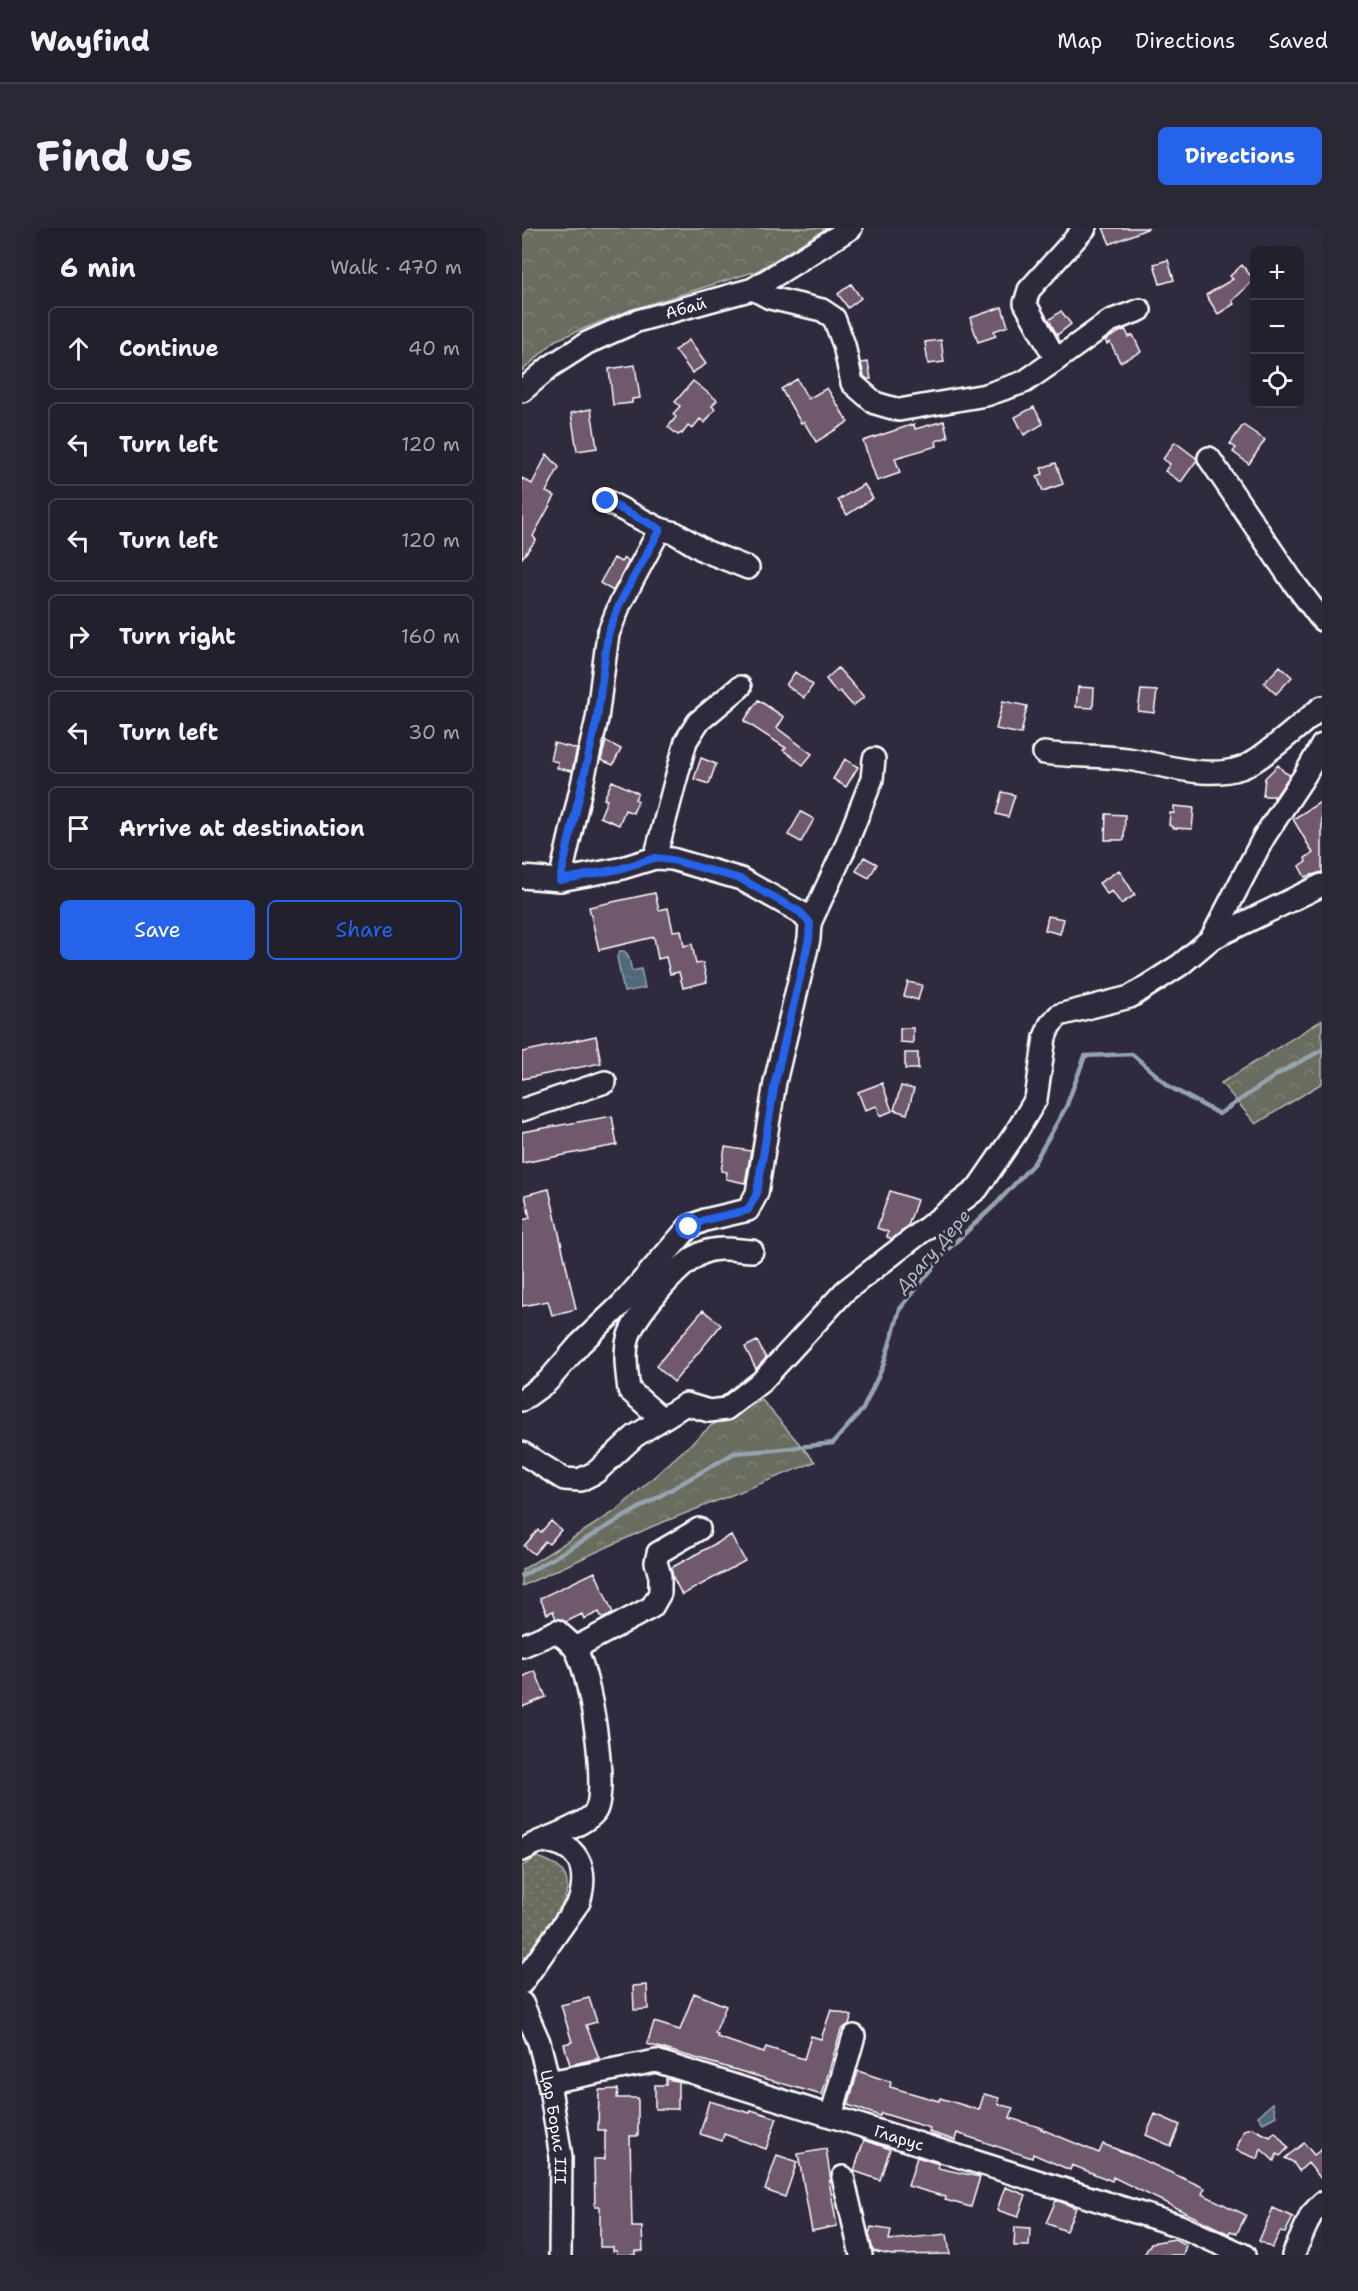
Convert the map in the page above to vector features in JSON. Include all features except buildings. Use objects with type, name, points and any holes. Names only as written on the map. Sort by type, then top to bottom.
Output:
[{"type":"street","name":"Абай","points":[[522,391],[551,366],[597,339],[637,321],[753,289],[851,228]]},
{"type":"street","points":[[1056,360],[1025,303],[1029,290],[1085,228]]},
{"type":"street","points":[[753,289],[770,298],[822,310],[834,318],[844,345],[852,383],[875,403],[899,410],[986,395],[1024,382],[1110,321],[1140,310]]},
{"type":"street","points":[[1209,458],[1293,582],[1322,620]]},
{"type":"street","points":[[606,501],[660,529],[675,533],[705,551],[748,568]]},
{"type":"street","points":[[560,880],[597,719],[608,634],[620,603],[660,529]]},
{"type":"street","points":[[655,858],[686,741],[699,722],[740,687]]},
{"type":"street","points":[[1044,753],[1126,759],[1189,770],[1225,771],[1243,768],[1322,707]]},
{"type":"street","points":[[1211,939],[1264,837],[1305,775],[1322,744]]},
{"type":"street","points":[[522,1400],[547,1382],[580,1344],[623,1303],[689,1227],[705,1220],[748,1210],[757,1193],[775,1082],[809,939],[810,923],[844,850],[872,779],[874,759]]},
{"type":"street","points":[[522,876],[560,880],[619,869],[655,858],[672,860],[741,879],[800,912],[810,923]]},
{"type":"street","points":[[522,1453],[564,1479],[580,1480],[596,1472],[635,1436],[686,1404],[709,1411],[726,1409],[762,1381],[845,1292],[978,1190],[1036,1099],[1045,1037],[1050,1025],[1059,1015],[1130,997],[1180,965],[1211,939],[1322,885]]},
{"type":"street","points":[[522,1110],[605,1082]]},
{"type":"street","points":[[661,1418],[629,1390],[628,1340],[635,1321],[673,1275],[702,1253],[720,1249],[753,1251]]},
{"type":"street","points":[[574,1648],[652,1607],[660,1593],[660,1576],[656,1562],[658,1553],[699,1529]]},
{"type":"street","points":[[522,1646],[557,1631],[574,1648],[589,1690],[598,1737],[596,1811],[589,1818],[530,1846]]},
{"type":"street","points":[[522,1983],[579,1902],[584,1887],[584,1876],[578,1858],[571,1851],[560,1845],[530,1846]]},
{"type":"street","name":"Цар Борис III","points":[[522,2003],[539,2042],[549,2082],[561,2157],[560,2255]]},
{"type":"street","points":[[831,2116],[854,2036]]},
{"type":"street","name":"Гларус","points":[[549,2082],[656,2061],[1180,2226],[1244,2255]]},
{"type":"street","points":[[843,2177],[861,2255]]},
{"type":"street","points":[[1293,2255],[1311,2215],[1322,2203]]},
{"type":"green space","points":[[522,228],[827,228],[757,271],[630,310],[556,340],[522,371]]},
{"type":"green space","points":[[1322,1020],[1322,1083],[1256,1124],[1221,1083]]},
{"type":"green space","points":[[762,1400],[815,1462],[651,1527],[522,1586],[522,1570],[617,1510],[712,1425]]},
{"type":"green space","points":[[537,1857],[556,1865],[565,1876],[567,1888],[555,1917],[524,1959],[522,1955],[522,1866]]},
{"type":"water","points":[[620,951],[628,955],[632,971],[641,969],[645,988],[624,992],[617,957]]},
{"type":"water","points":[[1273,2103],[1276,2116],[1263,2123],[1258,2116]]},
{"type":"waterway","name":"Драгу Дере","points":[[522,1576],[734,1453],[833,1443],[863,1409],[883,1366],[900,1309],[947,1250],[997,1203],[1034,1163],[1066,1107],[1085,1056],[1132,1054],[1170,1087],[1219,1114],[1281,1072],[1322,1050]]},
{"type":"route","points":[[606,501],[660,529],[620,603],[608,634],[597,719],[560,880],[619,869],[655,858],[672,860],[741,879],[800,912],[810,923],[809,939],[775,1082],[757,1193],[748,1210],[705,1220],[689,1227]]}]
